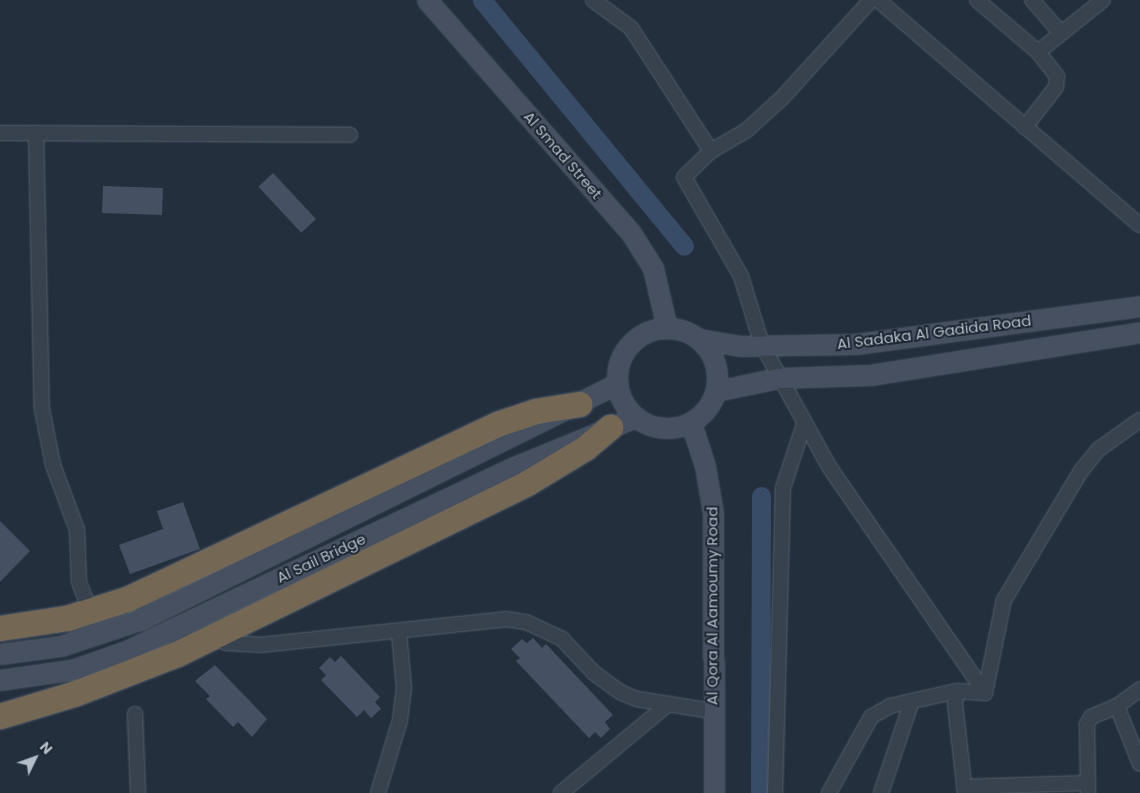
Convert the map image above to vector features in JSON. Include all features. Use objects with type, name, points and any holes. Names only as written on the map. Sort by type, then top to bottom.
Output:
[{"type":"highway","points":[[0,628],[90,612],[152,588],[497,424],[536,411],[579,404]]},
{"type":"highway","points":[[0,716],[110,681],[211,636],[528,483],[585,448],[610,427]]},
{"type":"street","name":"Al Smad Street","points":[[427,0],[631,233],[653,268],[667,328]]},
{"type":"street","points":[[593,0],[631,28],[711,151]]},
{"type":"street","points":[[871,0],[782,98],[747,130],[711,151],[684,177],[741,276],[762,345],[804,424],[850,501],[934,615],[985,693]]},
{"type":"street","points":[[878,0],[1140,225]]},
{"type":"street","points":[[977,0],[1038,52],[1054,69],[1058,80],[1056,87],[1025,127]]},
{"type":"street","points":[[1032,0],[1061,33]]},
{"type":"street","points":[[1038,52],[1103,0]]},
{"type":"street","points":[[0,133],[350,135]]},
{"type":"street","points":[[36,133],[42,409],[53,465],[77,530],[78,582],[90,612]]},
{"type":"street","name":"Al Sadaka Al Gadida Road","points":[[698,339],[741,346],[856,344],[1140,306]]},
{"type":"street","points":[[667,328],[684,331],[698,339],[715,363],[716,392],[706,409],[691,422],[663,428],[636,417],[624,402],[618,383],[619,366],[631,345],[651,331],[667,328]]},
{"type":"street","name":"Al Sadaka Al Gadida Road","points":[[716,392],[778,378],[870,375],[1140,332]]},
{"type":"street","name":"Al Sail Bridge","points":[[0,654],[61,646],[142,619],[618,383]]},
{"type":"street","name":"Al Sail Bridge","points":[[0,680],[74,669],[126,651],[498,474],[636,417]]},
{"type":"street","points":[[985,693],[1004,600],[1080,471],[1099,449],[1140,420]]},
{"type":"street","name":"Al Qora Al Aamoumy Road","points":[[691,422],[705,466],[713,512],[712,711],[714,793]]},
{"type":"street","points":[[775,793],[783,488],[804,424]]},
{"type":"street","points":[[211,636],[243,646],[399,632],[506,619],[526,622],[562,639],[594,673],[622,693],[667,705],[712,711]]},
{"type":"street","points":[[378,793],[400,720],[404,688],[399,632]]},
{"type":"street","points":[[957,691],[955,704],[965,790],[1088,788],[1087,724],[1091,717],[1117,706],[1140,688]]},
{"type":"street","points":[[829,793],[872,717],[890,706],[957,691],[985,693]]},
{"type":"street","points":[[881,793],[912,701]]},
{"type":"street","points":[[561,793],[667,705]]},
{"type":"street","points":[[1117,706],[1140,764]]},
{"type":"street","points":[[135,714],[138,793]]},
{"type":"building","points":[[273,173],[316,219],[301,233],[258,187]]},
{"type":"building","points":[[103,186],[163,188],[162,215],[102,213]]},
{"type":"building","points":[[183,502],[200,549],[130,574],[119,545],[163,529],[157,511]]},
{"type":"building","points":[[0,521],[30,551],[0,582]]},
{"type":"building","points":[[533,638],[542,648],[546,644],[613,715],[605,722],[610,729],[601,738],[595,732],[589,738],[516,661],[520,658],[511,649],[522,639],[527,643]]},
{"type":"building","points":[[341,656],[380,697],[375,702],[381,709],[371,718],[364,710],[357,717],[321,680],[326,675],[319,668],[330,657],[335,662]]},
{"type":"building","points":[[215,665],[267,719],[252,737],[238,722],[233,727],[206,699],[210,696],[195,681]]},
{"type":"waterway","points":[[482,0],[684,246]]},
{"type":"waterway","points":[[760,793],[761,496]]}]
